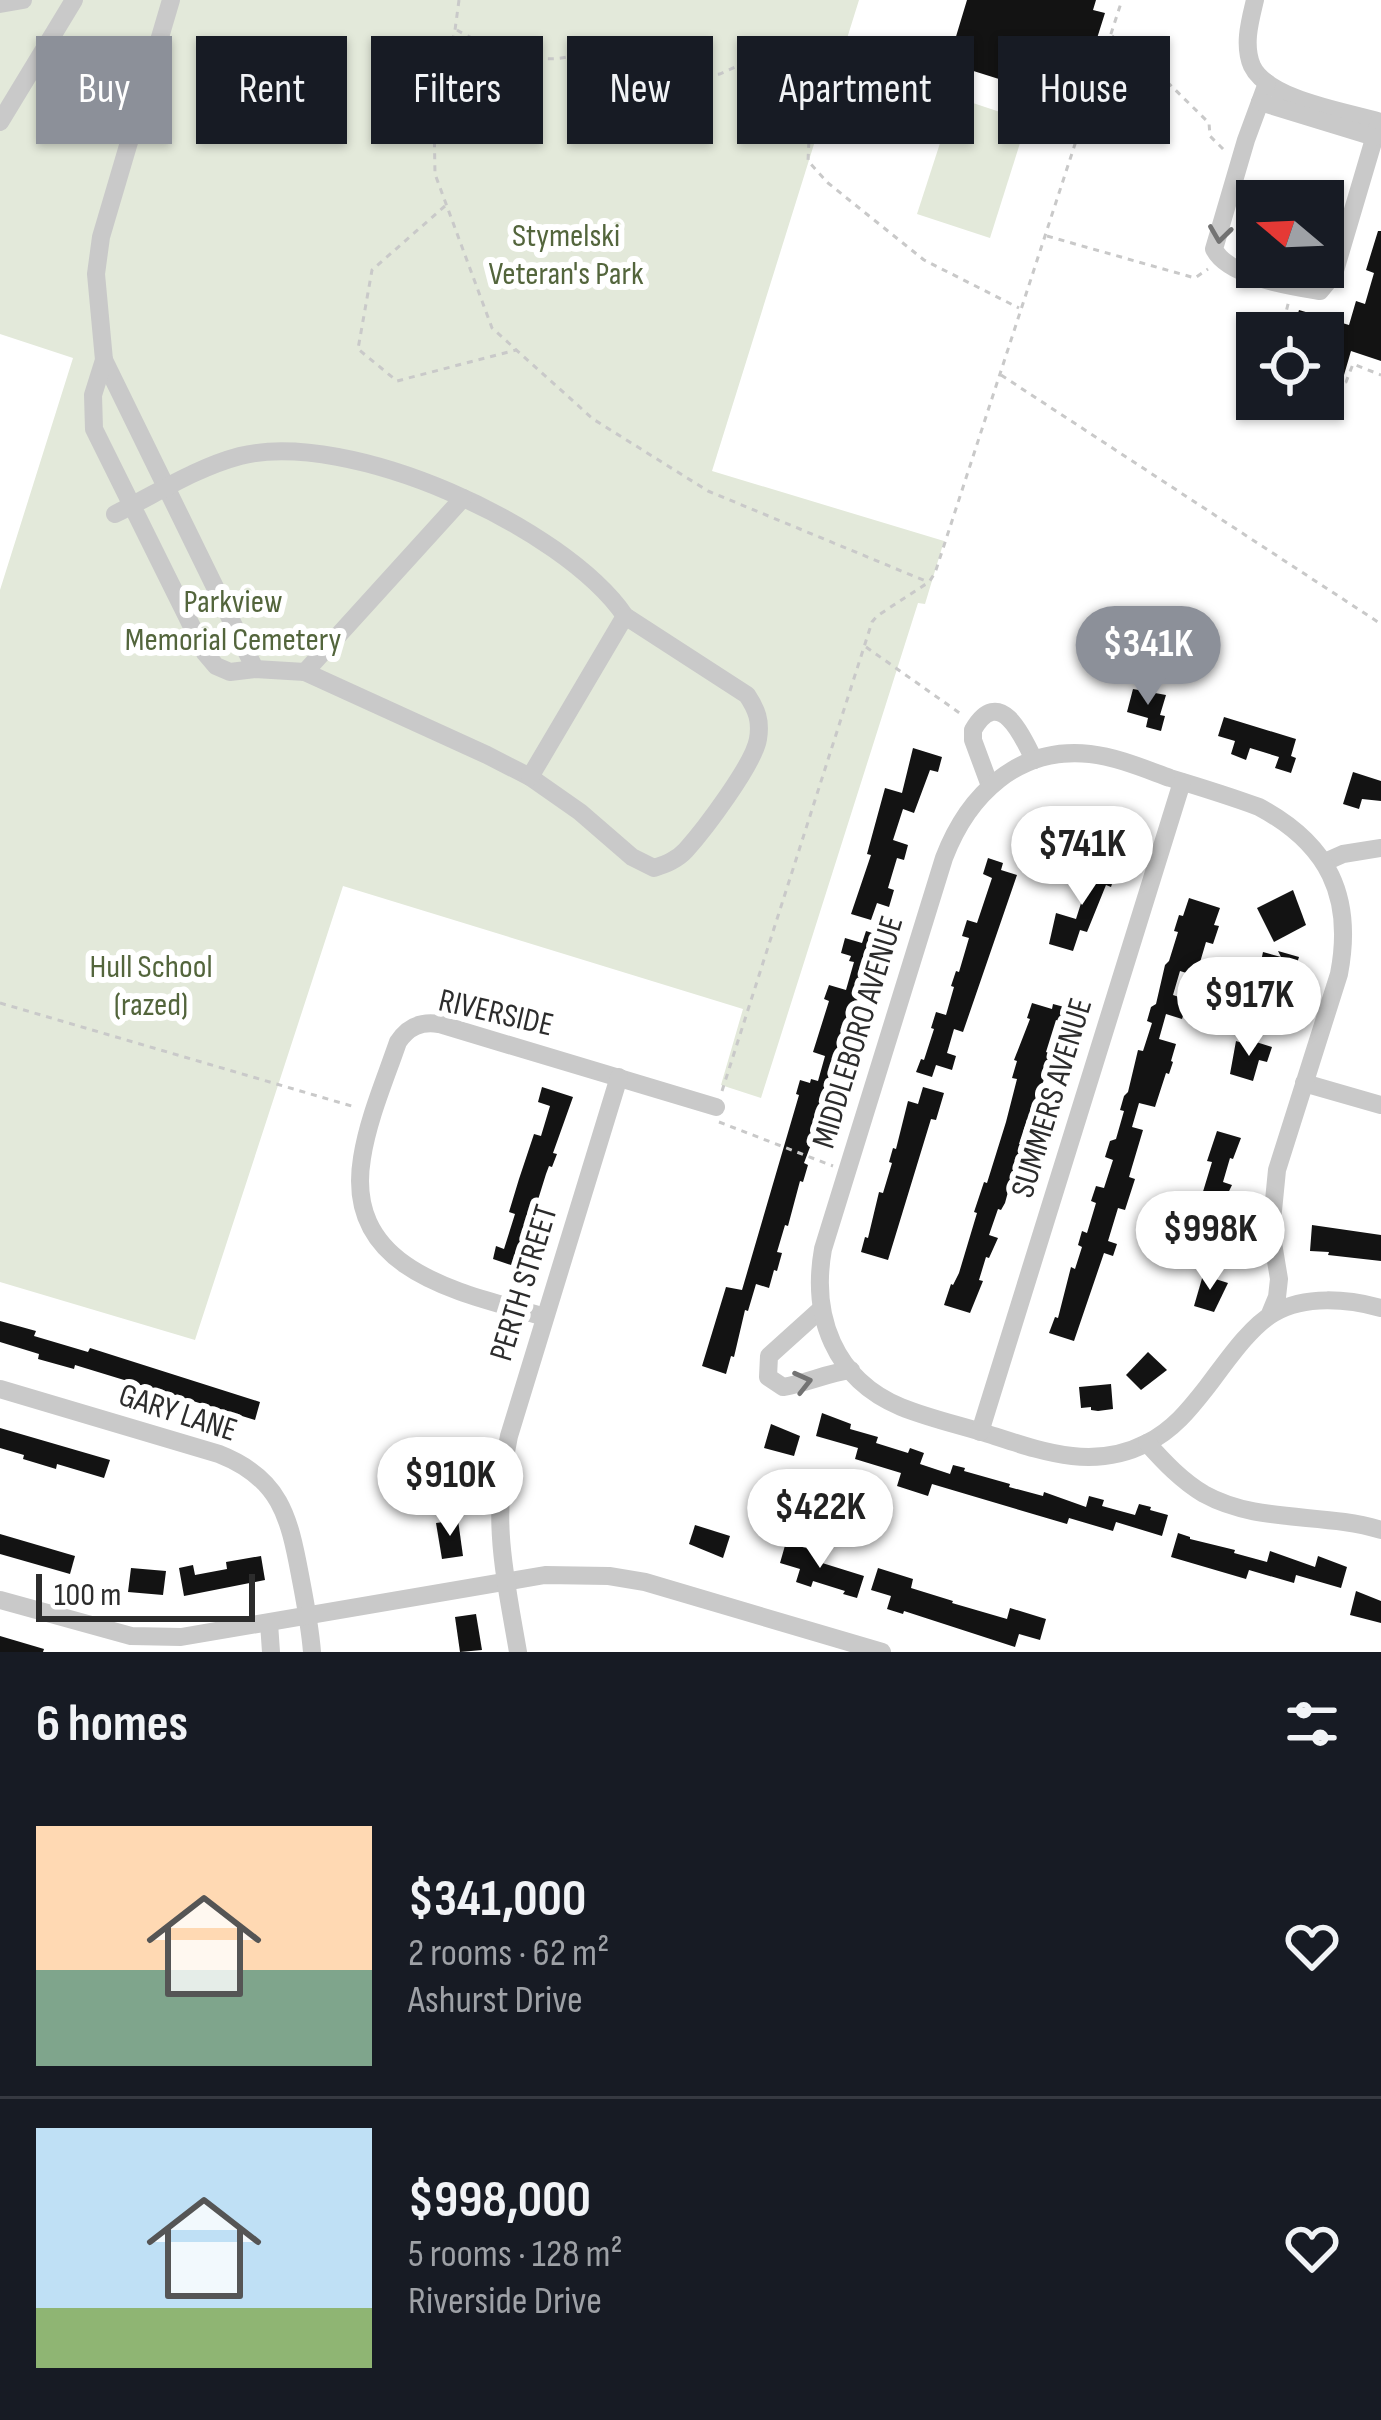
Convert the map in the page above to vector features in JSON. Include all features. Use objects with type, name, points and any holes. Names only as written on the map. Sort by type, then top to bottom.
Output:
[{"type":"street","points":[[0,4],[23,0]]},
{"type":"street","points":[[0,122],[74,0]]},
{"type":"street","points":[[171,0],[100,237],[96,274],[104,360],[255,669]]},
{"type":"street","points":[[1236,268],[1220,261],[1214,248],[1264,93],[1249,54],[1248,28],[1255,0]]},
{"type":"street","points":[[1264,93],[1304,100],[1378,127],[1344,241]]},
{"type":"street","points":[[104,360],[93,394],[94,429],[123,510],[217,666],[230,672],[304,672],[530,777],[632,857],[654,868],[685,852],[750,764],[758,740],[758,712],[748,695],[625,616],[592,579],[518,527],[401,472],[322,453],[243,455],[200,470],[123,510]]},
{"type":"street","points":[[304,672],[463,498]]},
{"type":"street","points":[[530,777],[625,616]]},
{"type":"street","points":[[990,786],[973,730],[993,711],[1015,724],[1034,760],[1094,754],[1258,806],[1305,838],[1325,862],[1340,902],[1343,949],[1274,1188],[1271,1231],[1279,1279],[1277,1298],[1270,1314],[1184,1417],[1147,1443],[1189,1483],[1223,1502],[1282,1515],[1353,1522],[1381,1531]]},
{"type":"street","name":"MIDDLEBORO AVENUE","points":[[1034,760],[990,786],[954,833],[823,1249],[820,1310],[834,1346],[851,1370],[895,1404],[1048,1453],[1078,1458],[1113,1455],[1147,1443]]},
{"type":"street","name":"SUMMERS AVENUE","points":[[980,1432],[1183,782]]},
{"type":"street","points":[[1325,862],[1381,848]]},
{"type":"street","name":"RIVERSIDE","points":[[545,1317],[430,1282],[383,1244],[366,1211],[360,1178],[374,1113],[398,1042],[407,1030],[422,1024],[439,1024],[619,1077]]},
{"type":"street","points":[[619,1077],[716,1107]]},
{"type":"street","name":"PERTH STREET","points":[[518,1652],[498,1529],[501,1471],[619,1077]]},
{"type":"street","points":[[1304,1083],[1381,1106]]},
{"type":"street","points":[[1270,1314],[1335,1300],[1381,1308]]},
{"type":"street","points":[[820,1310],[769,1356],[769,1377],[783,1387],[851,1370]]},
{"type":"street","name":"GARY LANE","points":[[0,1389],[219,1454],[250,1469],[272,1490],[287,1517],[309,1616],[312,1652]]},
{"type":"street","points":[[0,1600],[131,1636],[182,1637],[506,1582],[574,1574],[609,1576],[645,1582],[882,1652]]},
{"type":"street","points":[[268,1623],[272,1652]]},
{"type":"path","points":[[459,0],[434,117],[436,175],[492,328],[593,419],[708,491],[929,582]]},
{"type":"path","points":[[1122,0],[1110,35],[1209,123],[1210,136],[1239,161]]},
{"type":"path","points":[[1102,20],[1114,23]]},
{"type":"path","points":[[455,29],[506,52],[528,56],[570,57],[608,41],[700,76],[720,74],[753,59],[812,73],[808,161],[828,183],[924,260],[1021,309]]},
{"type":"path","points":[[847,1170],[728,1128],[717,1120],[716,1107],[864,646],[877,616],[935,574],[1075,144]]},
{"type":"path","points":[[447,205],[373,270],[358,349],[397,381],[517,350]]},
{"type":"path","points":[[1045,236],[1195,278],[1220,261]]},
{"type":"path","points":[[1344,383],[1353,364],[1381,375]]},
{"type":"path","points":[[1000,375],[1381,623]]},
{"type":"path","points":[[864,646],[963,716]]},
{"type":"path","points":[[0,1003],[374,1113]]},
{"type":"green space","points":[[0,0],[859,0],[848,36],[737,36],[737,144],[814,144],[712,471],[944,541],[925,604],[918,603],[761,1098],[721,1085],[743,1009],[343,886],[195,1340],[0,1282],[0,590],[73,358],[0,334]]},
{"type":"green space","points":[[974,103],[998,111],[998,144],[1020,144],[990,238],[917,214],[940,144],[974,144]]},
{"type":"building","points":[[967,0],[1096,0],[1093,10],[1105,13],[1098,36],[998,36],[998,79],[974,71],[974,36],[956,36]]},
{"type":"building","points":[[1381,231],[1381,361],[1351,351],[1344,375],[1344,324],[1349,325],[1356,301],[1365,304],[1374,273],[1366,270]]},
{"type":"building","points":[[1133,689],[1166,695],[1161,731],[1146,727],[1148,718],[1127,712]]},
{"type":"building","points":[[1224,717],[1296,739],[1291,773],[1275,768],[1279,757],[1250,748],[1246,760],[1231,754],[1235,741],[1218,736]]},
{"type":"building","points":[[913,748],[942,757],[938,772],[930,770],[914,813],[903,809],[893,840],[908,845],[904,860],[897,858],[888,888],[894,890],[889,907],[877,903],[871,920],[851,914],[871,855],[867,854],[885,788],[902,793]]},
{"type":"building","points":[[1353,772],[1381,781],[1381,801],[1362,799],[1359,809],[1343,804]]},
{"type":"building","points":[[988,858],[1003,863],[1001,870],[1017,875],[963,1032],[954,1029],[947,1053],[956,1056],[952,1070],[936,1065],[932,1077],[916,1072],[924,1060],[936,1012],[946,1015],[969,938],[962,936],[967,920],[977,923],[992,878],[983,874]]},
{"type":"building","points":[[1089,863],[1116,871],[1111,887],[1106,885],[1087,932],[1080,930],[1073,951],[1049,944],[1056,913],[1076,919]]},
{"type":"building","points":[[1293,890],[1306,925],[1274,942],[1257,908]]},
{"type":"building","points":[[1189,898],[1220,908],[1214,925],[1219,926],[1213,944],[1206,942],[1196,976],[1180,971],[1173,995],[1187,1004],[1182,1019],[1166,1014],[1159,1039],[1176,1044],[1173,1062],[1155,1107],[1139,1103],[1132,1127],[1143,1130],[1129,1177],[1135,1179],[1125,1210],[1118,1208],[1108,1241],[1117,1244],[1113,1256],[1104,1253],[1074,1341],[1049,1333],[1058,1318],[1071,1267],[1075,1269],[1082,1231],[1087,1233],[1096,1186],[1104,1188],[1113,1160],[1105,1157],[1110,1141],[1116,1139],[1124,1096],[1152,1023],[1147,1021],[1178,932],[1174,931],[1179,915],[1183,916]]},
{"type":"building","points":[[866,931],[882,936],[804,1163],[808,1165],[803,1182],[777,1252],[782,1253],[777,1271],[769,1288],[756,1284],[726,1374],[702,1366],[726,1287],[742,1290],[800,1080],[818,1081],[825,1056],[813,1052],[829,1001],[824,999],[829,985],[846,990],[854,962],[841,953],[845,938],[862,943]]},
{"type":"building","points":[[1278,951],[1299,957],[1292,979],[1286,970],[1279,991],[1256,985],[1263,952],[1281,957]]},
{"type":"building","points":[[1032,1003],[1068,1008],[1063,1022],[1056,1020],[1046,1052],[1055,1055],[1035,1113],[1027,1119],[1019,1144],[1026,1146],[989,1235],[998,1238],[986,1257],[979,1280],[983,1281],[970,1313],[944,1305],[959,1273],[974,1212],[1006,1122],[1017,1079],[1012,1078],[1014,1060]]},
{"type":"building","points":[[1236,1041],[1272,1047],[1267,1062],[1259,1060],[1253,1081],[1230,1074]]},
{"type":"building","points":[[542,1087],[573,1097],[520,1268],[493,1259],[496,1246],[504,1249],[519,1179],[534,1134],[541,1136],[550,1106],[538,1102]]},
{"type":"building","points":[[923,1087],[944,1093],[936,1120],[931,1119],[888,1260],[861,1252],[908,1101],[918,1104]]},
{"type":"building","points":[[1217,1131],[1241,1138],[1223,1182],[1232,1185],[1218,1214],[1198,1208]]},
{"type":"building","points":[[1312,1225],[1381,1235],[1381,1261],[1310,1251]]},
{"type":"building","points":[[1206,1227],[1230,1234],[1217,1263],[1197,1257]]},
{"type":"building","points":[[1203,1275],[1228,1283],[1214,1312],[1194,1306]]},
{"type":"building","points":[[0,1321],[36,1331],[34,1336],[88,1352],[90,1348],[260,1402],[255,1420],[75,1365],[74,1369],[38,1359],[39,1354],[0,1342]]},
{"type":"building","points":[[1148,1352],[1167,1370],[1141,1390],[1126,1375]]},
{"type":"building","points":[[1111,1384],[1113,1409],[1081,1408],[1079,1387]]},
{"type":"building","points":[[822,1413],[851,1424],[850,1429],[878,1437],[876,1443],[924,1453],[920,1464],[950,1474],[953,1465],[1009,1487],[1043,1496],[1044,1492],[1086,1507],[1089,1496],[1104,1500],[1102,1506],[1135,1515],[1139,1504],[1151,1507],[1168,1515],[1162,1536],[1116,1522],[1113,1531],[1069,1518],[1067,1524],[932,1484],[928,1496],[897,1486],[901,1473],[855,1459],[858,1448],[816,1436]]},
{"type":"building","points":[[771,1424],[800,1436],[794,1456],[764,1448]]},
{"type":"building","points":[[0,1428],[110,1460],[104,1478],[57,1464],[56,1469],[0,1448]]},
{"type":"building","points":[[458,1520],[463,1556],[442,1559],[436,1523]]},
{"type":"building","points":[[695,1525],[730,1536],[723,1558],[689,1544]]},
{"type":"building","points":[[1178,1533],[1267,1562],[1270,1551],[1315,1567],[1318,1556],[1347,1567],[1341,1588],[1296,1575],[1294,1583],[1249,1570],[1246,1579],[1171,1557]]},
{"type":"building","points":[[0,1534],[75,1556],[70,1574],[0,1554]]},
{"type":"building","points":[[786,1542],[822,1553],[819,1562],[864,1576],[857,1598],[813,1581],[811,1587],[796,1582],[800,1569],[780,1563]]},
{"type":"building","points":[[261,1556],[265,1580],[184,1596],[179,1568],[193,1565],[195,1575],[227,1569],[226,1562]]},
{"type":"building","points":[[131,1568],[166,1571],[163,1595],[128,1592]]},
{"type":"building","points":[[878,1568],[913,1579],[911,1588],[952,1603],[1007,1619],[1010,1608],[1046,1619],[1040,1640],[1019,1634],[1015,1647],[887,1609],[891,1596],[871,1590]]},
{"type":"building","points":[[1356,1591],[1381,1601],[1381,1623],[1350,1615]]},
{"type":"building","points":[[476,1614],[482,1650],[460,1652],[455,1617]]},
{"type":"building","points":[[0,1636],[44,1649],[43,1652],[0,1652]]},
{"type":"park label","name":"Stymelski Veteran's Park","points":[[566,255]]},
{"type":"park label","name":"Parkview Memorial Cemetery","points":[[233,621]]},
{"type":"park label","name":"Hull School (razed)","points":[[151,986]]}]
